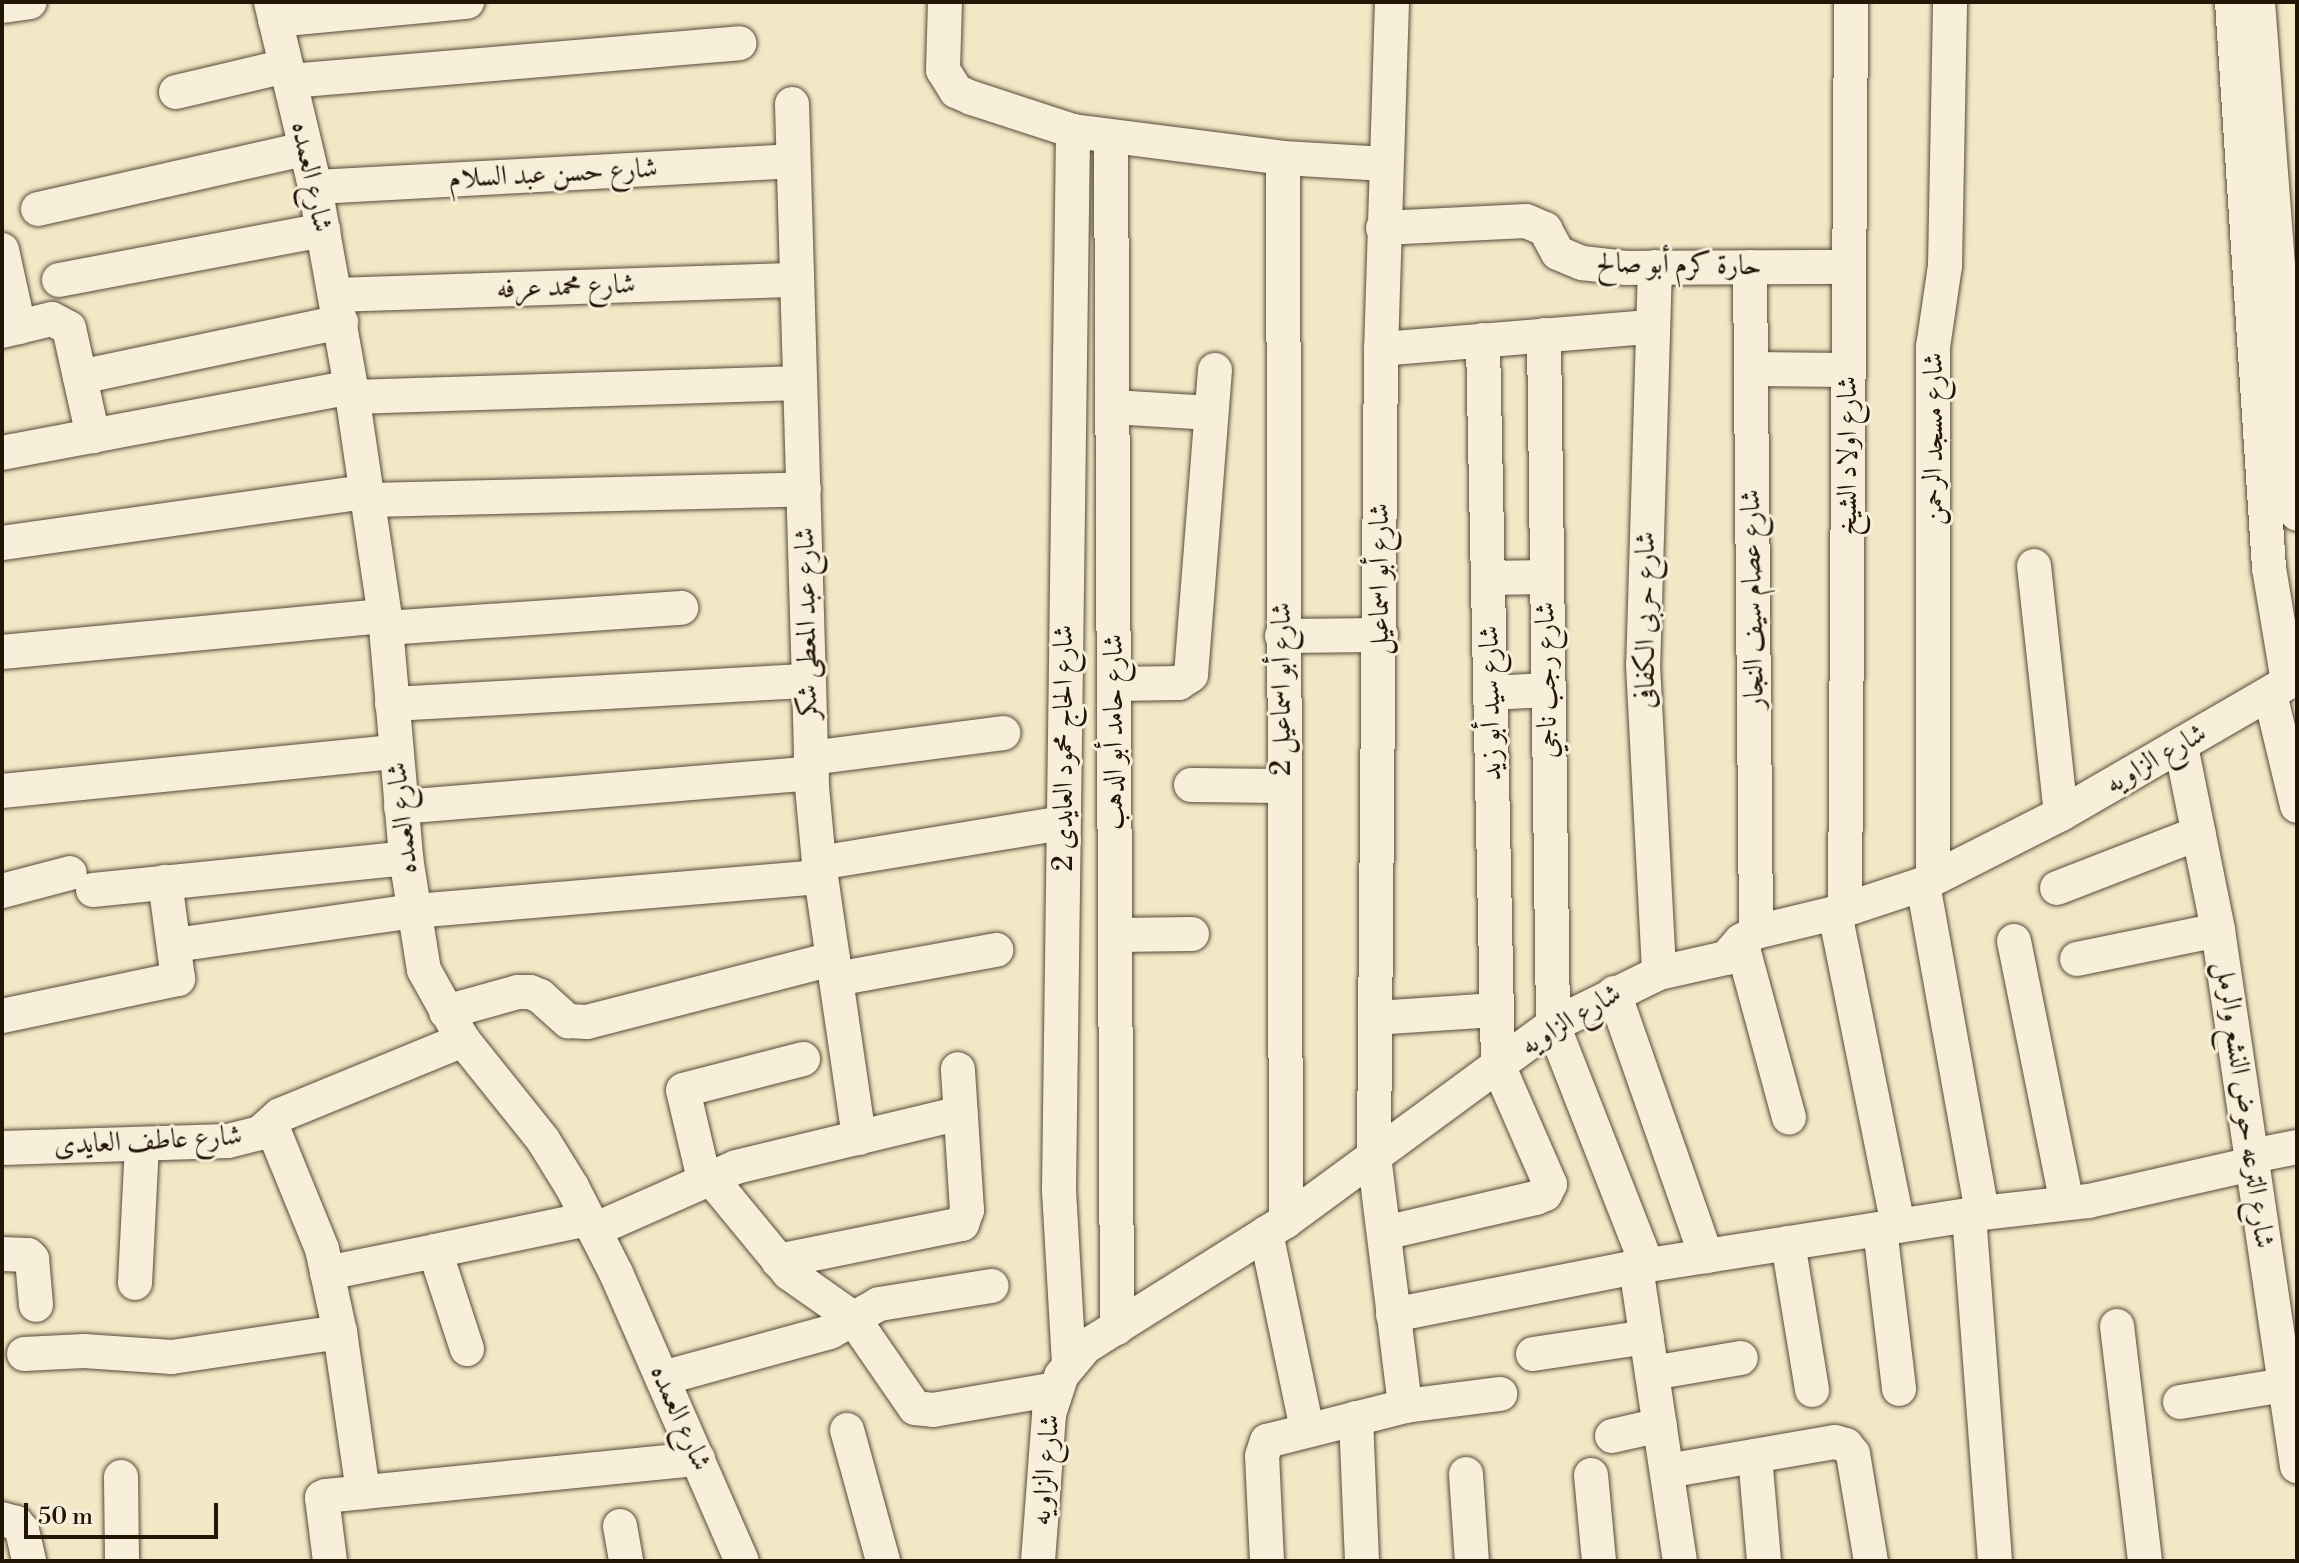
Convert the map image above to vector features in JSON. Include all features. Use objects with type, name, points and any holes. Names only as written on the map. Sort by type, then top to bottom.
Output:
[{"type":"street","points":[[2,6],[30,2]]},
{"type":"street","points":[[273,11],[467,2]]},
{"type":"street","points":[[945,2],[943,70],[956,91],[1073,131],[1283,158],[1386,164]]},
{"type":"street","name":"شارع أبو اسماعيل","points":[[1392,2],[1381,349],[1381,635],[1374,1156],[1405,1406]]},
{"type":"street","name":"شارع اولاد الشيخ","points":[[1851,2],[1840,912],[1889,1228],[1899,1389]]},
{"type":"street","name":"شارع مسجد الرحمن","points":[[1950,2],[1946,253],[1933,347],[1928,881],[1976,1214],[1995,1561]]},
{"type":"street","points":[[2232,2],[2270,360],[2297,514]]},
{"type":"street","points":[[2258,2],[2270,360],[2269,568],[2297,806]]},
{"type":"street","name":"شارع العمده","points":[[273,11],[315,187],[352,392],[386,622],[406,858],[424,970],[454,1026],[543,1140],[591,1224],[663,1378],[742,1561]]},
{"type":"street","points":[[176,92],[288,73],[739,43]]},
{"type":"street","name":"شارع عبد المعطى شكر","points":[[792,104],[811,766],[820,870],[859,1138]]},
{"type":"street","name":"شارع الحاج محمود العايدى 2","points":[[1062,1376],[1059,1189],[1073,131]]},
{"type":"street","name":"شارع حامد أبو الدهب","points":[[1111,137],[1117,1328]]},
{"type":"street","points":[[38,209],[305,149]]},
{"type":"street","name":"شارع أبو اسماعيل 2","points":[[1283,158],[1283,786],[1276,1227],[1307,1429]]},
{"type":"street","name":"شارع حسن عبد السلام","points":[[315,187],[792,161]]},
{"type":"street","name":"حارة كرم أبو صالح","points":[[1383,228],[1526,221],[1545,229],[1558,253],[1568,259],[1626,268],[1849,267]]},
{"type":"street","points":[[59,280],[323,230]]},
{"type":"street","points":[[2,250],[11,329],[52,319],[62,321],[71,336],[93,436]]},
{"type":"street","name":"شارع حربى الكفافى","points":[[1655,267],[1643,665],[1659,973]]},
{"type":"street","name":"شارع عصام سيف النجار","points":[[1750,267],[1748,936],[1789,1118]]},
{"type":"street","name":"شارع محمد عرفه","points":[[80,377],[338,309],[796,280]]},
{"type":"street","points":[[1381,349],[1651,327]]},
{"type":"street","name":"شارع رجب ناجي","points":[[1544,335],[1553,1025]]},
{"type":"street","name":"شارع سيد أبو زيد","points":[[1483,340],[1498,1065]]},
{"type":"street","points":[[1751,369],[1848,370]]},
{"type":"street","points":[[1114,684],[1179,683],[1191,675],[1215,370]]},
{"type":"street","points":[[2,453],[352,392],[800,383]]},
{"type":"street","points":[[1113,407],[1211,413]]},
{"type":"street","points":[[2,543],[367,496],[804,489]]},
{"type":"street","points":[[2034,566],[2061,814]]},
{"type":"street","points":[[1488,578],[1546,577]]},
{"type":"street","points":[[2,652],[386,622],[681,608]]},
{"type":"street","points":[[1282,636],[1381,635]]},
{"type":"street","points":[[392,704],[808,681]]},
{"type":"street","name":"شارع الزاويه","points":[[1038,1561],[1049,1414],[1062,1376],[1085,1347],[1276,1227],[1553,1025],[1659,973],[1726,958],[1748,936],[1840,912],[1928,881],[2061,814],[2285,684]]},
{"type":"street","points":[[1490,693],[1547,690]]},
{"type":"street","points":[[401,807],[811,766],[1003,733]]},
{"type":"street","name":"شارع الترعه حوض النشع والرمل","points":[[2181,746],[2218,930],[2297,1466]]},
{"type":"street","points":[[2,791],[396,752]]},
{"type":"street","points":[[1191,785],[1283,786]]},
{"type":"street","points":[[1063,786],[1115,786]]},
{"type":"street","points":[[175,945],[415,911],[820,870],[1063,823]]},
{"type":"street","points":[[2057,888],[2199,833]]},
{"type":"street","points":[[2,891],[81,882],[165,882],[406,858]]},
{"type":"street","points":[[2,1016],[175,981],[178,973],[165,882]]},
{"type":"street","points":[[2077,959],[2218,930]]},
{"type":"street","points":[[1115,935],[1192,934]]},
{"type":"street","points":[[2014,941],[2067,1203]]},
{"type":"street","points":[[835,969],[996,950]]},
{"type":"street","name":"شارع عاطف العايدى","points":[[2,1148],[228,1141],[260,1133],[280,1115],[518,992],[540,996],[568,1021],[587,1022],[835,969]]},
{"type":"street","points":[[1614,993],[1706,1256]]},
{"type":"street","points":[[1375,1018],[1497,1010]]},
{"type":"street","points":[[1553,1025],[1642,1266],[1647,1337],[1680,1561]]},
{"type":"street","points":[[803,1059],[683,1090],[706,1178],[778,1261],[853,1318],[910,1403],[922,1411],[1062,1376]]},
{"type":"street","points":[[1384,1233],[1536,1198],[1548,1189],[1549,1180],[1498,1065]]},
{"type":"street","points":[[778,1261],[962,1224],[967,1210],[958,1069]]},
{"type":"street","points":[[327,1273],[591,1224],[706,1178],[961,1113]]},
{"type":"street","points":[[271,1124],[322,1249],[340,1332],[346,1494]]},
{"type":"street","points":[[135,1283],[142,1144]]},
{"type":"street","points":[[1393,1315],[1642,1266],[1976,1214],[2067,1203],[2297,1147]]},
{"type":"street","points":[[1788,1243],[1812,1390]]},
{"type":"street","points":[[435,1251],[467,1349]]},
{"type":"street","points":[[2,1254],[28,1255],[32,1259],[36,1305]]},
{"type":"street","points":[[663,1378],[818,1336],[879,1304],[992,1286]]},
{"type":"street","points":[[2117,1326],[2145,1561]]},
{"type":"street","points":[[24,1354],[84,1351],[172,1357],[340,1332]]},
{"type":"street","points":[[1533,1354],[1647,1337]]},
{"type":"street","points":[[1652,1373],[1741,1358]]},
{"type":"street","points":[[2180,1402],[2285,1385]]},
{"type":"street","points":[[1267,1561],[1263,1447],[1274,1437],[1405,1406],[1500,1394]]},
{"type":"street","points":[[1356,1418],[1362,1561]]},
{"type":"street","points":[[1612,1436],[1660,1425]]},
{"type":"street","points":[[847,1430],[883,1561]]},
{"type":"street","points":[[1667,1471],[1835,1442],[1846,1445],[1853,1454],[1871,1561]]},
{"type":"street","points":[[1755,1456],[1764,1561]]},
{"type":"street","points":[[330,1561],[322,1498],[698,1459]]},
{"type":"street","points":[[1466,1474],[1472,1561]]},
{"type":"street","points":[[1591,1475],[1599,1561]]},
{"type":"street","points":[[121,1477],[122,1561]]},
{"type":"street","points":[[2,1519],[22,1530],[29,1561]]},
{"type":"street","points":[[620,1526],[626,1561]]},
{"type":"street","points":[[2154,1561],[2164,1561]]}]
